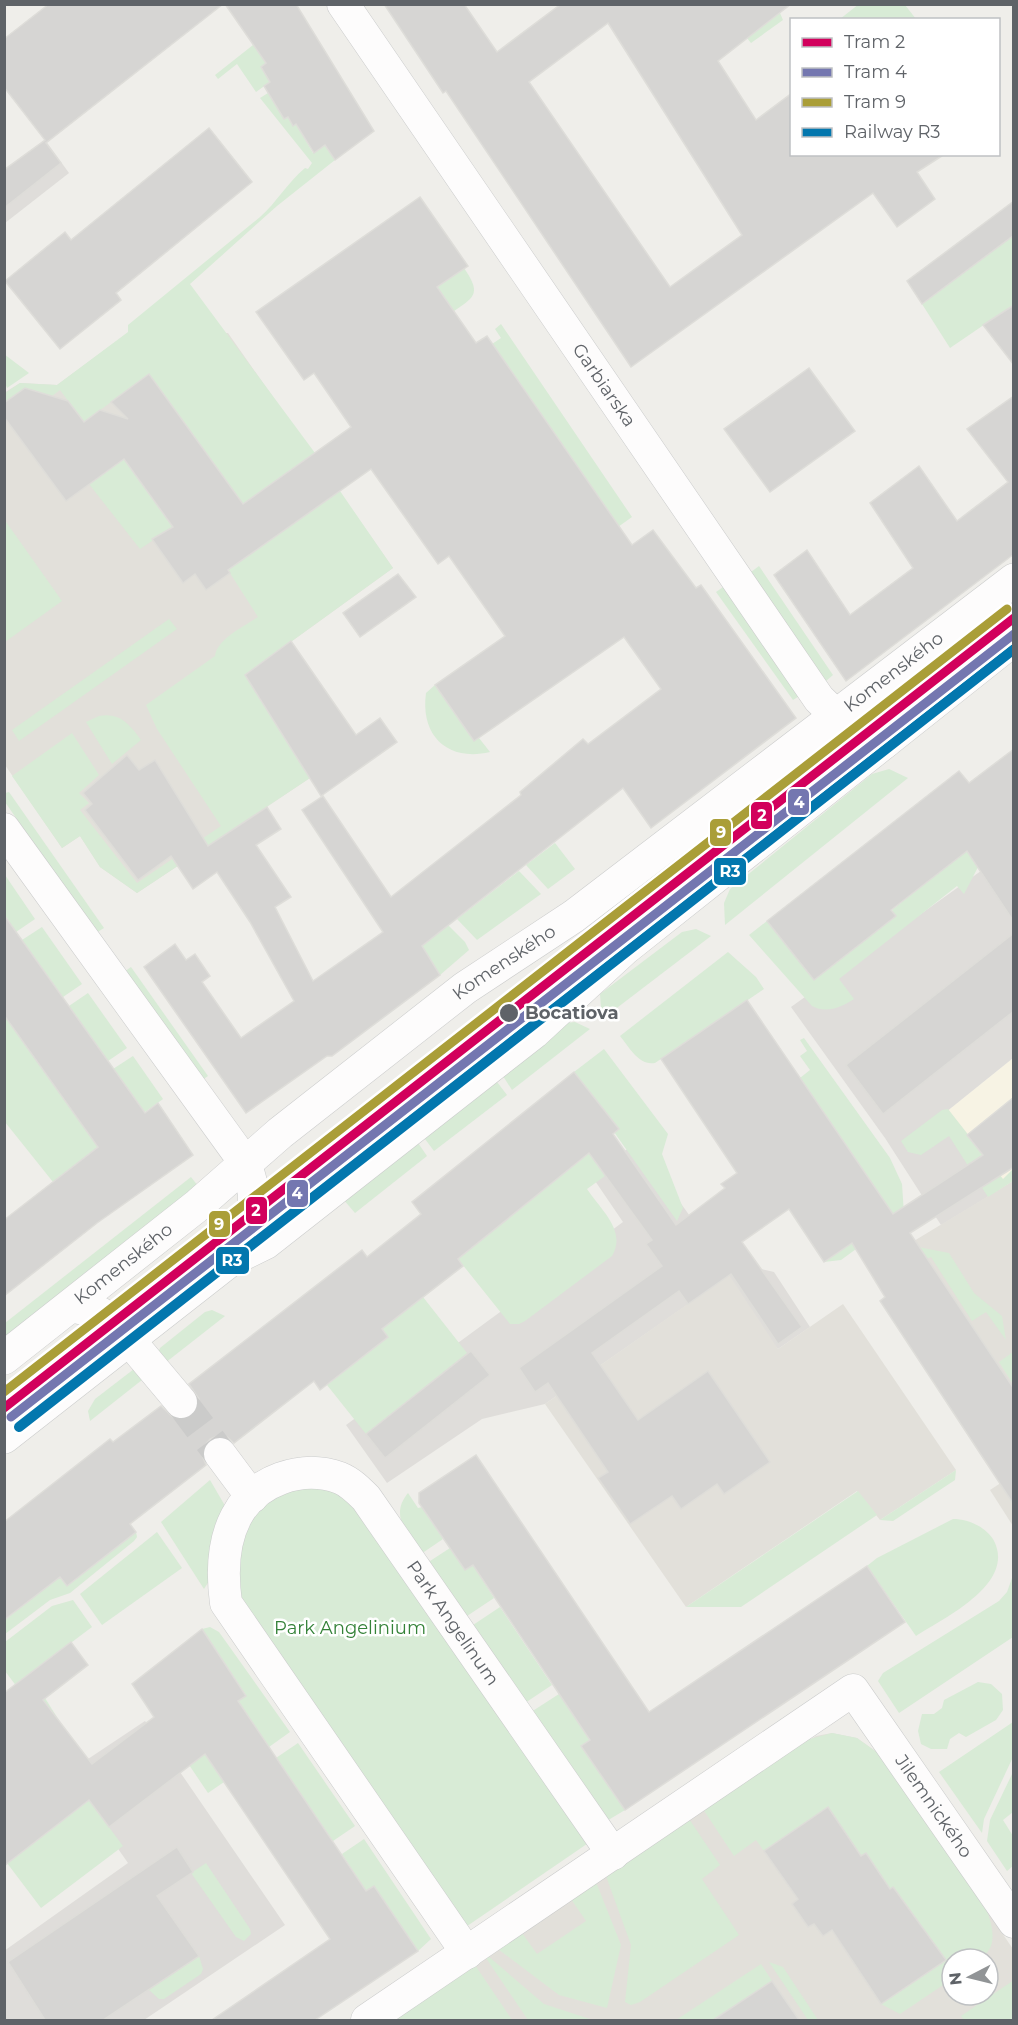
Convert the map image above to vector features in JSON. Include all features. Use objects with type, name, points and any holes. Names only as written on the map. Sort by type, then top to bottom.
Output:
[{"type":"street","name":"Garbiarska","points":[[344,4],[819,699],[837,716],[864,734],[885,742]]},
{"type":"street","name":"Komenského","points":[[4,1358],[246,1164],[280,1133],[465,988],[574,916],[1014,580]]},
{"type":"street","points":[[4,1437],[230,1260],[265,1243],[517,1046],[624,949],[1014,639]]},
{"type":"street","points":[[4,829],[246,1164],[254,1193],[254,1212],[230,1260]]},
{"type":"street","points":[[71,1306],[100,1313],[114,1322],[181,1402]]},
{"type":"street","points":[[220,1454],[252,1497]]},
{"type":"street","name":"Park Angelinum","points":[[467,1953],[226,1603],[223,1573],[228,1543],[236,1517],[252,1497],[281,1478],[314,1473],[342,1479],[366,1498],[613,1854]]},
{"type":"street","name":"Jilemnického","points":[[613,1854],[853,1690],[1014,1922]]},
{"type":"street","points":[[367,2020],[613,1854]]},
{"type":"shaded area","points":[[45,140],[69,173],[5,223],[5,170]]},
{"type":"shaded area","points":[[129,332],[228,333],[393,568],[245,675],[310,778],[137,893],[100,867],[80,836],[62,848],[5,765],[4,393],[20,383],[57,385]]},
{"type":"shaded area","points":[[1013,848],[1013,1058],[941,1116],[999,1190],[941,1225],[885,1138],[791,1007]]},
{"type":"shaded area","points":[[1013,1058],[1013,1181],[999,1190],[941,1116]]},
{"type":"shaded area","points":[[637,1142],[712,1247],[740,1264],[774,1272],[810,1327],[778,1349],[717,1284],[545,1404],[482,1419],[387,1483],[346,1425],[623,1222],[591,1175]]},
{"type":"shaded area","points":[[1013,1181],[1013,1469],[1002,1451],[986,1463],[880,1301],[886,1297],[909,1244]]},
{"type":"shaded area","points":[[729,1275],[778,1349],[843,1304],[956,1470],[880,1520],[857,1491],[686,1607],[545,1404]]},
{"type":"shaded area","points":[[1013,1475],[1013,1526],[990,1490]]},
{"type":"shaded area","points":[[145,1721],[285,1925],[144,2020],[5,2020],[4,1951],[128,1863],[86,1803],[108,1786],[88,1759]]},
{"type":"shaded area","points":[[832,1733],[857,1738],[878,1753],[1013,1949],[1013,2020],[391,2020],[703,1809],[816,1736]]},
{"type":"green space","points":[[859,4],[905,5],[915,18],[841,18]]},
{"type":"green space","points":[[720,5],[730,5],[752,34],[780,13],[783,20],[751,43]]},
{"type":"green space","points":[[253,45],[272,60],[261,67],[270,82],[256,92],[237,64],[218,79],[215,75]]},
{"type":"green space","points":[[268,93],[284,118],[288,117],[293,126],[296,124],[313,153],[325,145],[335,160],[277,206],[190,284],[315,453],[243,504],[149,374],[84,422],[60,390],[52,396],[25,388],[5,403],[5,393],[20,383],[57,385],[128,332],[128,325],[260,217],[305,168],[308,169],[312,163],[260,98]]},
{"type":"green space","points":[[1013,235],[1013,305],[950,348],[922,304]]},
{"type":"green space","points":[[464,268],[474,288],[474,293],[468,301],[454,311],[437,287]]},
{"type":"green space","points":[[501,324],[632,517],[618,527],[492,344],[501,338],[495,329]]},
{"type":"green space","points":[[4,354],[29,373],[7,388],[5,383]]},
{"type":"green space","points":[[124,459],[173,527],[140,549],[89,484]]},
{"type":"green space","points":[[340,491],[393,568],[245,675],[310,778],[137,893],[100,867],[80,836],[62,848],[12,776],[72,733],[99,775],[79,793],[89,803],[80,810],[137,883],[221,826],[157,729],[146,705],[215,656],[226,639],[258,617],[228,570]]},
{"type":"green space","points":[[4,519],[62,601],[5,642],[4,642]]},
{"type":"green space","points":[[759,566],[833,675],[826,681],[751,572]]},
{"type":"green space","points":[[726,585],[801,695],[793,700],[716,592]]},
{"type":"green space","points":[[169,619],[177,629],[19,741],[12,730]]},
{"type":"green space","points":[[435,685],[474,741],[479,738],[490,752],[461,753],[440,742],[428,722],[425,708],[426,693]]},
{"type":"green space","points":[[99,716],[119,718],[141,740],[112,764],[86,722]]},
{"type":"green space","points":[[889,769],[908,778],[725,925],[724,903],[730,889],[872,774]]},
{"type":"green space","points":[[9,792],[104,928],[96,933],[5,802],[5,793]]},
{"type":"green space","points":[[1001,823],[964,894],[957,886],[839,979],[854,999],[844,1005],[828,1009],[812,1006],[749,935],[767,921],[814,980],[896,916],[892,910]]},
{"type":"green space","points":[[555,843],[575,869],[548,889],[526,865]]},
{"type":"green space","points":[[519,871],[541,894],[477,940],[457,919]]},
{"type":"green space","points":[[5,875],[35,919],[16,932],[5,915]]},
{"type":"green space","points":[[448,925],[465,942],[469,950],[440,975],[422,946]]},
{"type":"green space","points":[[42,927],[82,984],[63,997],[22,940]]},
{"type":"green space","points":[[696,929],[711,936],[605,1017],[601,1008],[600,994],[682,932]]},
{"type":"green space","points":[[728,952],[756,977],[764,989],[655,1063],[639,1059],[620,1036]]},
{"type":"green space","points":[[131,967],[208,1076],[202,1080],[124,972]]},
{"type":"green space","points":[[88,993],[127,1048],[108,1061],[69,1006]]},
{"type":"green space","points":[[4,1015],[103,1144],[53,1182],[5,1122]]},
{"type":"green space","points":[[575,1022],[590,1029],[512,1090],[501,1073],[566,1023]]},
{"type":"green space","points":[[804,1038],[890,1158],[902,1184],[904,1214],[841,1260],[824,1262],[892,1216],[800,1078],[810,1070],[800,1056],[807,1051],[800,1040]]},
{"type":"green space","points":[[604,1049],[668,1134],[662,1154],[683,1208],[677,1221],[614,1132],[618,1129],[574,1072]]},
{"type":"green space","points":[[133,1056],[163,1099],[145,1112],[113,1069]]},
{"type":"green space","points":[[494,1078],[507,1095],[434,1151],[422,1135]]},
{"type":"green space","points":[[948,1109],[1003,1179],[1013,1169],[1013,1181],[988,1197],[949,1136],[921,1155],[908,1152],[901,1141],[942,1110]]},
{"type":"green space","points":[[613,1134],[630,1158],[587,1189],[614,1229],[616,1247],[612,1256],[525,1321],[510,1324],[458,1259]]},
{"type":"green space","points":[[416,1140],[427,1156],[355,1213],[343,1199]]},
{"type":"green space","points":[[191,1177],[198,1186],[5,1337],[5,1323]]},
{"type":"green space","points":[[913,1246],[949,1253],[974,1293],[1002,1316],[1006,1340],[986,1312],[972,1321],[931,1257],[923,1261]]},
{"type":"green space","points":[[423,1297],[467,1353],[366,1434],[327,1385],[388,1337],[382,1329]]},
{"type":"green space","points":[[212,1310],[225,1316],[165,1363],[158,1353],[160,1348],[205,1312]]},
{"type":"green space","points":[[1013,1352],[1013,1384],[999,1362]]},
{"type":"green space","points":[[134,1369],[147,1376],[90,1421],[88,1411],[95,1399]]},
{"type":"green space","points":[[956,1470],[955,1480],[893,1521],[880,1520]]},
{"type":"green space","name":"Park Angelinium","points":[[342,1479],[600,1835],[454,1935],[224,1586],[252,1497]]},
{"type":"green space","points":[[210,1480],[224,1504],[225,1515],[211,1578],[204,1589],[161,1522]]},
{"type":"green space","points":[[858,1491],[877,1515],[741,1607],[686,1607]]},
{"type":"green space","points":[[408,1493],[418,1508],[422,1507],[443,1539],[421,1554],[406,1532],[400,1517],[400,1509]]},
{"type":"green space","points":[[953,1519],[975,1524],[989,1534],[998,1555],[995,1570],[987,1584],[974,1597],[916,1636],[867,1566],[877,1558]]},
{"type":"green space","points":[[136,1532],[137,1537],[134,1541],[70,1593],[50,1600],[5,1634],[5,1620],[59,1577],[67,1586]]},
{"type":"green space","points":[[157,1532],[182,1568],[102,1625],[80,1594]]},
{"type":"green space","points":[[450,1548],[465,1570],[473,1565],[494,1598],[464,1618],[427,1563]]},
{"type":"green space","points":[[1012,1578],[1013,1637],[899,1713],[878,1681],[883,1673],[999,1601],[1007,1592]]},
{"type":"green space","points":[[73,1600],[92,1627],[48,1660],[45,1698],[60,1722],[42,1736],[29,1703],[5,1671],[5,1642],[52,1606]]},
{"type":"green space","points":[[500,1607],[552,1685],[522,1705],[470,1627]]},
{"type":"green space","points":[[210,1627],[219,1632],[290,1732],[269,1747],[238,1701],[246,1695],[202,1629]]},
{"type":"green space","points":[[978,1682],[991,1684],[1002,1694],[1003,1710],[996,1720],[966,1737],[959,1733],[950,1739],[947,1749],[931,1749],[921,1744],[918,1731],[922,1714],[934,1714],[942,1708],[944,1700]]},
{"type":"green space","points":[[559,1694],[590,1740],[581,1746],[625,1810],[605,1822],[528,1714]]},
{"type":"green space","points":[[1013,1722],[1013,1757],[984,1819],[982,1833],[939,1772]]},
{"type":"green space","points":[[195,1731],[224,1782],[208,1793],[179,1750]]},
{"type":"green space","points":[[832,1733],[857,1738],[878,1753],[987,1911],[992,1931],[990,1947],[940,1947],[940,1952],[894,1887],[886,1892],[882,1876],[866,1854],[861,1856],[828,1807],[764,1851],[756,1840],[734,1856],[703,1809],[806,1740]]},
{"type":"green space","points":[[298,1743],[355,1826],[333,1841],[276,1758]]},
{"type":"green space","points":[[1013,1772],[1013,1812],[1003,1820],[1013,1836],[1013,1866],[1007,1871],[987,1841],[990,1820]]},
{"type":"green space","points":[[108,1786],[91,1803],[123,1846],[41,1908],[7,1863]]},
{"type":"green space","points":[[689,1819],[720,1865],[702,1879],[739,1935],[640,2002],[631,2005],[625,2002],[631,1945],[606,1876]]},
{"type":"green space","points":[[364,1839],[431,1939],[418,1951],[374,1887],[366,1891],[342,1854]]},
{"type":"green space","points":[[206,1863],[250,1929],[251,1934],[244,1941],[236,1937],[191,1873]]},
{"type":"green space","points":[[596,1882],[621,1945],[607,2008],[559,1995],[498,1949],[522,1933],[537,1954],[586,1921],[571,1899]]},
{"type":"green space","points":[[199,1956],[203,1969],[201,1974],[164,1999],[159,1999],[149,1990]]},
{"type":"green space","points":[[488,1956],[544,2004],[593,2020],[528,2020],[486,1958]]},
{"type":"green space","points":[[769,1962],[783,1967],[818,2020],[808,2020]]},
{"type":"green space","points":[[761,1964],[772,1981],[713,2020],[676,2020]]},
{"type":"green space","points":[[940,1964],[940,1987],[900,2014],[881,2004]]},
{"type":"green space","points":[[475,1965],[512,2020],[391,2020]]},
{"type":"green space","points":[[1014,1980],[1013,2020],[964,2020],[961,2016],[974,2007],[1000,2007],[1000,1990]]},
{"type":"building","points":[[49,4],[223,4],[46,143],[61,163],[4,208],[4,170],[45,140],[4,87],[4,39]]},
{"type":"building","points":[[225,4],[296,4],[374,131],[335,160],[325,145],[314,153],[296,124],[293,126],[288,117],[284,119],[264,86],[270,82],[261,67],[266,63]]},
{"type":"building","points":[[384,4],[464,4],[497,52],[561,4],[791,4],[718,61],[756,120],[790,94],[790,156],[942,156],[917,172],[935,199],[897,227],[873,193],[631,367],[446,91],[443,93]],"holes":[[[608,23],[742,235],[670,287],[529,82]]]},
{"type":"building","points":[[209,128],[252,182],[116,293],[121,300],[60,349],[5,281],[65,232],[71,240]]},
{"type":"building","points":[[420,197],[468,266],[437,287],[476,343],[487,336],[632,545],[653,530],[696,588],[701,585],[796,718],[651,828],[623,788],[422,946],[440,975],[332,1056],[327,1056],[246,1113],[144,967],[175,944],[186,960],[195,954],[210,976],[202,982],[241,1038],[294,1001],[250,922],[217,872],[193,889],[171,856],[138,880],[85,810],[92,804],[83,793],[127,755],[139,770],[155,760],[208,846],[267,807],[281,829],[256,845],[291,897],[275,907],[313,981],[383,932],[302,810],[323,796],[391,897],[521,795],[520,792],[583,739],[588,744],[661,689],[624,637],[474,741],[435,685],[505,636],[449,556],[438,564],[371,469],[228,570],[230,573],[206,590],[195,574],[183,583],[152,539],[173,527],[124,459],[66,501],[4,417],[4,403],[25,388],[68,401],[84,422],[100,410],[128,419],[111,402],[149,374],[243,504],[351,427],[314,373],[304,380],[256,312]]},
{"type":"building","points":[[1014,201],[1014,235],[922,304],[907,281]]},
{"type":"building","points":[[1014,305],[1014,365],[983,325]]},
{"type":"building","points":[[809,368],[855,431],[770,492],[724,429]]},
{"type":"building","points":[[1014,396],[1014,554],[846,681],[774,575],[807,550],[850,615],[913,568],[870,503],[919,466],[957,521],[1008,482],[967,429]]},
{"type":"building","points":[[398,574],[416,597],[360,637],[343,613]]},
{"type":"building","points":[[291,641],[356,735],[380,718],[397,742],[321,796],[245,675]]},
{"type":"building","points":[[1014,749],[1014,922],[967,851],[891,910],[896,916],[814,980],[767,921],[959,771],[969,783]]},
{"type":"building","points":[[4,915],[145,1113],[158,1103],[193,1155],[97,1223],[4,1296],[4,1220],[98,1147],[4,1015]]},
{"type":"building","points":[[1014,933],[1014,1011],[883,1114],[846,1065]]},
{"type":"building","points":[[747,1000],[893,1214],[983,1155],[967,1135],[1014,1097],[1014,1167],[910,1233],[1014,1389],[1014,1505],[880,1301],[885,1297],[852,1243],[824,1262],[789,1209],[742,1242],[802,1327],[778,1344],[731,1274],[688,1304],[679,1291],[592,1353],[638,1420],[708,1371],[770,1462],[724,1494],[717,1484],[681,1509],[672,1496],[630,1524],[598,1478],[608,1472],[548,1383],[535,1392],[519,1368],[662,1266],[646,1244],[652,1240],[589,1153],[458,1259],[463,1266],[382,1329],[388,1337],[320,1390],[314,1381],[234,1443],[227,1437],[217,1436],[210,1439],[204,1446],[202,1455],[206,1465],[130,1524],[136,1532],[67,1586],[60,1577],[4,1620],[4,1522],[110,1439],[113,1442],[161,1406],[175,1419],[185,1420],[192,1416],[198,1409],[199,1399],[189,1384],[362,1250],[367,1257],[421,1214],[412,1202],[574,1072],[619,1129],[613,1134],[676,1225],[725,1188],[721,1184],[737,1173],[661,1059]]},
{"type":"building","points":[[471,1351],[490,1375],[385,1458],[366,1434]]},
{"type":"building","points":[[476,1455],[649,1712],[867,1566],[905,1622],[625,1810],[581,1746],[590,1740],[473,1565],[465,1570],[419,1503],[419,1493]]},
{"type":"building","points":[[202,1629],[246,1696],[238,1701],[366,1891],[374,1886],[418,1951],[315,2020],[212,2020],[330,1939],[205,1754],[109,1827],[89,1800],[4,1866],[4,1693],[71,1642],[88,1665],[43,1700],[92,1764],[154,1717],[132,1684]]},
{"type":"building","points":[[828,1807],[861,1856],[866,1853],[890,1889],[893,1887],[940,1952],[940,1964],[881,2004],[832,1930],[823,1936],[814,1924],[808,1927],[792,1904],[798,1899],[764,1851]]},
{"type":"building","points":[[177,1847],[193,1872],[157,1896],[199,1956],[103,2020],[45,2020],[8,1962]]},
{"type":"building","points":[[772,1981],[799,2020],[713,2020]]},
{"type":"tunnel","points":[[181,1402],[220,1454]]},
{"type":"tram line","name":"9","points":[[4,1392],[1007,609]]},
{"type":"tram line","name":"2","points":[[4,1408],[1014,618]]},
{"type":"tram line","name":"4","points":[[11,1417],[1014,634]]},
{"type":"rail line","name":"R3","points":[[19,1427],[1014,649]]},
{"type":"place","name":"Bocatiova","points":[[509,1013]]}]
